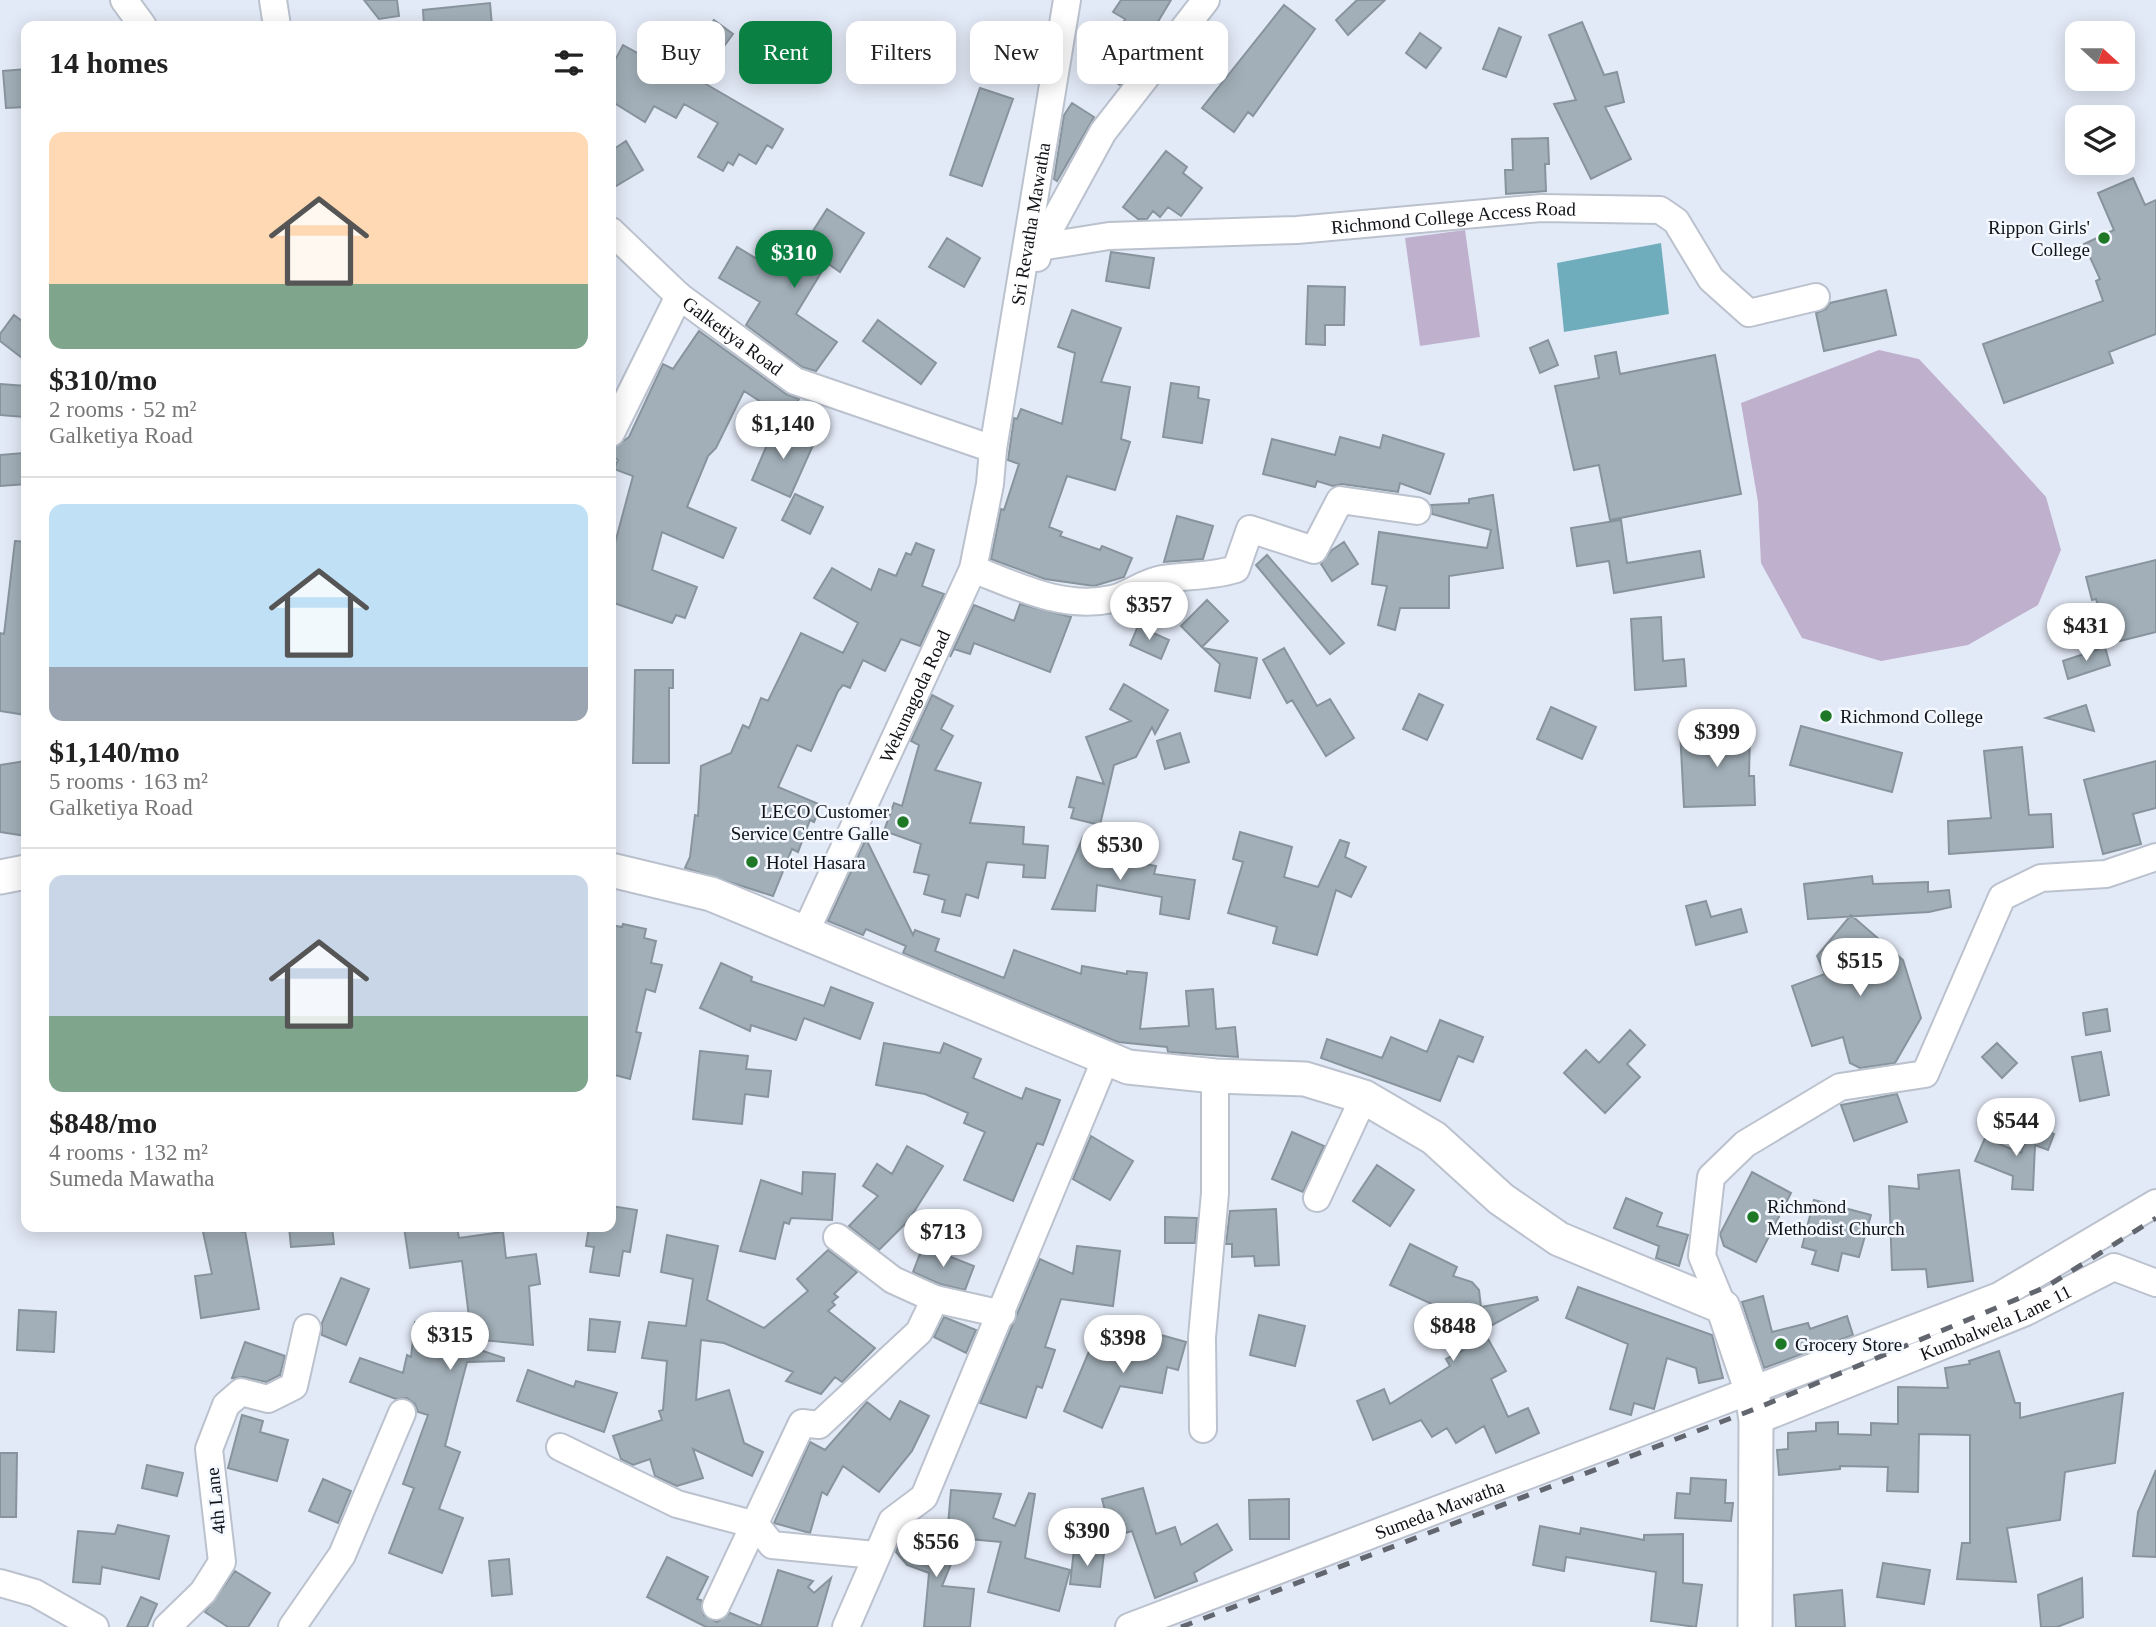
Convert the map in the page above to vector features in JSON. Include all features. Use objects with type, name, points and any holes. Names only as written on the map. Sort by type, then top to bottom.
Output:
[{"type":"street","points":[[124,0],[139,21]]},
{"type":"street","points":[[272,0],[276,21]]},
{"type":"street","name":"Sri Revatha Mawatha","points":[[993,449],[1067,0]]},
{"type":"street","points":[[999,412],[1040,247],[1103,132],[1206,0]]},
{"type":"street","name":"Richmond College Access Road","points":[[1040,247],[1109,236],[1297,230],[1541,208],[1660,210],[1676,221],[1711,279],[1749,313],[1816,297]]},
{"type":"street","name":"Galketiya Road","points":[[616,236],[679,296],[795,381],[993,449]]},
{"type":"street","points":[[616,423],[679,296]]},
{"type":"street","name":"Wekunagoda Road","points":[[804,933],[973,569],[990,484],[993,449]]},
{"type":"street","points":[[973,569],[1038,593],[1084,604],[1115,598],[1160,579],[1219,574],[1236,569],[1250,529],[1314,550],[1340,500],[1416,510]]},
{"type":"street","points":[[1755,1627],[1754,1406],[1723,1307],[1702,1256],[1711,1177],[1745,1144],[1840,1087],[1925,1074],[2002,897],[2041,878],[2106,874],[2156,857]]},
{"type":"street","points":[[616,871],[686,886],[1128,1067],[1215,1076],[1305,1079],[1364,1097],[1434,1138],[1501,1199],[1559,1239],[1723,1307]]},
{"type":"street","points":[[0,877],[21,873]]},
{"type":"street","points":[[845,1627],[892,1521],[924,1497],[1106,1058]]},
{"type":"street","points":[[1203,1429],[1202,1337],[1215,1193],[1215,1076]]},
{"type":"street","points":[[1317,1198],[1364,1097]]},
{"type":"street","points":[[1754,1406],[1999,1296],[2156,1203]]},
{"type":"street","points":[[837,1237],[893,1280],[935,1299],[1002,1314]]},
{"type":"street","name":"Kumbalwela Lane 11","points":[[1754,1406],[2026,1312],[2114,1267],[2156,1283]]},
{"type":"street","points":[[716,1606],[802,1423],[820,1425],[919,1332],[935,1299]]},
{"type":"street","name":"4th Lane","points":[[167,1627],[204,1592],[222,1562],[209,1449],[226,1405],[241,1392],[268,1399],[294,1386],[307,1328]]},
{"type":"street","name":"Sumeda Mawatha","points":[[1129,1627],[1754,1406]]},
{"type":"street","points":[[292,1627],[342,1555],[401,1413]]},
{"type":"street","points":[[561,1447],[677,1504],[756,1525],[772,1545],[875,1555]]},
{"type":"street","points":[[0,1583],[35,1593],[95,1627]]},
{"type":"shaded area","points":[[1465,230],[1480,337],[1420,346],[1405,238]]},
{"type":"shaded area","points":[[1879,350],[1919,359],[1992,437],[2046,497],[2061,550],[2038,605],[1968,645],[1881,661],[1802,638],[1761,563],[1758,502],[1741,403]]},
{"type":"water","points":[[1661,243],[1669,314],[1564,332],[1557,263]]},
{"type":"building","points":[[364,0],[397,0],[399,16],[379,19]]},
{"type":"building","points":[[1121,0],[1171,0],[1158,21],[1124,21],[1125,19],[1113,12]]},
{"type":"building","points":[[1357,0],[1385,0],[1348,35],[1336,20]]},
{"type":"building","points":[[490,3],[492,21],[424,21],[423,10]]},
{"type":"building","points":[[1284,5],[1315,29],[1253,116],[1248,112],[1234,132],[1202,108],[1221,84],[1228,84],[1228,75]]},
{"type":"building","points":[[1582,22],[1604,75],[1617,72],[1624,102],[1605,107],[1631,159],[1591,179],[1554,104],[1576,100],[1549,35]]},
{"type":"building","points":[[725,28],[733,34],[725,45]]},
{"type":"building","points":[[1499,28],[1521,37],[1506,77],[1483,69]]},
{"type":"building","points":[[1420,33],[1441,48],[1426,68],[1406,53]]},
{"type":"building","points":[[623,45],[637,53],[637,84],[706,84],[783,129],[772,148],[767,145],[756,164],[739,154],[733,165],[728,162],[723,171],[698,157],[718,123],[684,104],[676,118],[654,106],[645,122],[616,104],[616,58]]},
{"type":"building","points":[[21,69],[21,107],[6,108],[3,71]]},
{"type":"building","points":[[980,88],[1013,99],[982,186],[950,175]]},
{"type":"building","points":[[1072,103],[1094,117],[1057,181],[1054,179],[1064,115]]},
{"type":"building","points":[[1548,138],[1546,191],[1506,194],[1505,170],[1513,170],[1512,139]]},
{"type":"building","points":[[626,141],[643,170],[616,186],[616,148]]},
{"type":"building","points":[[1166,151],[1187,167],[1183,173],[1202,188],[1181,216],[1168,207],[1160,217],[1153,211],[1147,219],[1138,219],[1123,207]]},
{"type":"building","points":[[2133,178],[2145,205],[2156,200],[2156,334],[2109,352],[2113,363],[2004,403],[1983,344],[2103,301],[2096,281],[2100,279],[2084,244],[2114,230],[2098,193]]},
{"type":"building","points":[[827,209],[864,233],[840,272],[827,263],[796,314],[837,342],[816,371],[802,367],[746,325],[760,302],[719,278],[737,247],[777,271],[787,255],[795,259]]},
{"type":"building","points":[[947,238],[980,258],[964,287],[929,267]]},
{"type":"building","points":[[1111,252],[1154,258],[1149,288],[1106,281]]},
{"type":"building","points":[[1308,286],[1345,287],[1344,325],[1325,325],[1325,345],[1306,344]]},
{"type":"building","points":[[1886,290],[1896,335],[1824,351],[1816,313],[1826,309],[1830,303]]},
{"type":"building","points":[[1072,310],[1121,328],[1101,382],[1130,387],[1121,439],[1130,442],[1115,490],[1067,476],[1049,527],[1062,532],[1060,536],[1100,550],[1102,546],[1132,558],[1124,577],[1094,586],[1045,579],[991,559],[1001,509],[1004,510],[1019,464],[1008,460],[1014,418],[1017,419],[1021,409],[1062,424],[1075,353],[1058,347]]},
{"type":"building","points":[[14,315],[21,320],[21,357],[0,341],[0,334]]},
{"type":"building","points":[[878,320],[936,363],[921,384],[863,341]]},
{"type":"building","points":[[699,331],[786,394],[799,399],[786,418],[744,391],[716,448],[708,456],[687,507],[736,528],[723,558],[662,532],[652,570],[697,587],[685,618],[676,615],[672,623],[616,604],[616,539],[633,476],[616,470],[616,446],[629,437],[663,364],[673,369]]},
{"type":"building","points":[[1548,340],[1558,365],[1540,373],[1530,348]]},
{"type":"building","points":[[1616,352],[1620,374],[1715,355],[1741,494],[1610,520],[1599,465],[1574,470],[1555,386],[1599,378],[1595,356]]},
{"type":"building","points":[[1171,383],[1199,387],[1198,398],[1209,400],[1202,443],[1163,437]]},
{"type":"building","points":[[0,384],[21,386],[21,417],[0,415]]},
{"type":"building","points":[[775,426],[814,443],[790,497],[752,480]]},
{"type":"building","points":[[1383,435],[1444,454],[1430,494],[1400,483],[1398,492],[1342,484],[1333,486],[1317,481],[1315,487],[1263,474],[1272,439],[1335,455],[1340,437],[1380,448]]},
{"type":"building","points":[[21,453],[21,484],[0,486],[0,455]]},
{"type":"building","points":[[795,494],[823,507],[810,534],[782,520]]},
{"type":"building","points":[[1493,495],[1503,568],[1449,576],[1449,608],[1400,608],[1395,630],[1378,625],[1387,586],[1372,584],[1379,532],[1487,548],[1491,530],[1432,514],[1431,505],[1469,503],[1469,499]]},
{"type":"building","points":[[1177,516],[1213,526],[1203,559],[1164,562]]},
{"type":"building","points":[[1621,520],[1627,563],[1700,551],[1704,577],[1614,593],[1609,561],[1577,566],[1571,528]]},
{"type":"building","points":[[15,541],[21,542],[21,714],[0,711],[0,633],[4,634]]},
{"type":"building","points":[[1344,542],[1358,564],[1332,581],[1321,564],[1332,550]]},
{"type":"building","points":[[916,543],[934,550],[922,586],[944,594],[920,646],[901,639],[885,671],[863,660],[850,688],[843,685],[838,691],[811,751],[797,745],[778,787],[821,805],[814,822],[810,820],[798,852],[792,849],[773,896],[685,868],[690,857],[695,815],[698,816],[701,766],[731,753],[743,725],[749,728],[761,698],[768,701],[801,633],[843,653],[858,623],[814,598],[832,568],[871,590],[879,569],[896,576],[906,553],[911,555]]},
{"type":"building","points":[[1267,555],[1344,643],[1330,654],[1256,565]]},
{"type":"building","points":[[2156,560],[2156,632],[2108,644],[2096,599],[2092,600],[2086,577]]},
{"type":"building","points":[[1207,600],[1228,621],[1202,647],[1181,626]]},
{"type":"building","points":[[1020,604],[1071,617],[1050,672],[974,643],[970,654],[954,649],[950,657],[974,605],[1014,621]]},
{"type":"building","points":[[1661,617],[1663,661],[1684,659],[1686,686],[1635,690],[1631,619]]},
{"type":"building","points":[[1138,626],[1169,640],[1161,659],[1130,645]]},
{"type":"building","points":[[2105,647],[2110,665],[2068,679],[2063,661]]},
{"type":"building","points":[[1203,648],[1257,658],[1250,698],[1215,691],[1220,664]]},
{"type":"building","points":[[1284,648],[1317,706],[1330,699],[1354,738],[1326,756],[1292,700],[1287,703],[1263,660]]},
{"type":"building","points":[[635,670],[673,670],[673,688],[669,688],[669,763],[633,763]]},
{"type":"building","points":[[1124,684],[1168,710],[1155,734],[1152,727],[1136,757],[1114,765],[1100,825],[1071,818],[1074,808],[1069,807],[1077,777],[1104,784],[1086,737],[1131,721],[1110,709]]},
{"type":"building","points":[[1419,694],[1443,705],[1427,740],[1403,729]]},
{"type":"building","points":[[932,695],[953,706],[941,729],[953,736],[935,770],[981,783],[970,823],[1024,827],[1023,844],[1048,846],[1045,878],[1023,877],[1024,865],[987,862],[978,898],[966,894],[960,916],[942,912],[945,900],[924,894],[929,875],[914,872],[921,844],[884,831],[894,803],[902,806],[919,745],[911,741]]},
{"type":"building","points":[[2086,705],[2094,731],[2046,718]]},
{"type":"building","points":[[1551,707],[1596,727],[1582,759],[1537,739]]},
{"type":"building","points":[[1801,726],[1902,753],[1892,792],[1790,765]]},
{"type":"building","points":[[1680,730],[1750,731],[1749,776],[1754,776],[1755,805],[1684,807]]},
{"type":"building","points":[[1180,733],[1189,762],[1165,769],[1157,741]]},
{"type":"building","points":[[2022,747],[2029,815],[2051,814],[2053,847],[1949,854],[1948,821],[1991,818],[1984,751]]},
{"type":"building","points":[[2156,761],[2156,808],[2133,814],[2141,844],[2103,854],[2084,780]]},
{"type":"building","points":[[21,762],[21,835],[0,832],[0,765]]},
{"type":"building","points":[[1240,832],[1292,847],[1284,877],[1318,887],[1340,840],[1349,843],[1345,857],[1366,867],[1351,897],[1336,890],[1317,955],[1273,943],[1277,927],[1228,913],[1243,862],[1233,859]]},
{"type":"building","points":[[1083,837],[1112,850],[1109,857],[1156,866],[1154,874],[1195,880],[1189,919],[1160,914],[1162,897],[1097,885],[1095,911],[1052,909]]},
{"type":"building","points":[[866,839],[913,935],[915,930],[939,939],[935,951],[1004,978],[1014,950],[1081,974],[1082,966],[1127,974],[1127,971],[1147,973],[1140,1029],[1189,1026],[1186,991],[1213,989],[1216,1029],[1235,1027],[1238,1057],[1168,1052],[1167,1047],[1118,1042],[903,953],[906,946],[866,929],[863,935],[828,921]]},
{"type":"building","points":[[1872,876],[1873,884],[1928,882],[1928,892],[1949,890],[1951,907],[1929,912],[1808,919],[1804,884]]},
{"type":"building","points":[[1706,901],[1711,917],[1741,909],[1747,932],[1696,945],[1686,906]]},
{"type":"building","points":[[1851,915],[1903,960],[1921,1018],[1895,1063],[1860,1068],[1850,1063],[1843,1037],[1812,1046],[1792,986],[1825,974],[1817,956]]},
{"type":"building","points":[[623,924],[646,929],[644,938],[656,941],[651,963],[662,965],[655,992],[646,989],[636,1032],[641,1033],[630,1079],[616,1075],[616,926],[622,927]]},
{"type":"building","points":[[721,963],[752,977],[751,981],[824,1006],[831,987],[873,1003],[860,1039],[804,1018],[796,1040],[751,1025],[750,1031],[700,1008]]},
{"type":"building","points":[[2107,1009],[2110,1031],[2086,1035],[2083,1013]]},
{"type":"building","points":[[1440,1020],[1483,1037],[1473,1062],[1458,1056],[1440,1101],[1321,1058],[1327,1039],[1382,1058],[1391,1037],[1427,1052]]},
{"type":"building","points":[[1630,1030],[1645,1045],[1627,1064],[1640,1077],[1605,1113],[1564,1073],[1586,1050],[1599,1063]]},
{"type":"building","points":[[884,1043],[940,1053],[944,1043],[981,1059],[973,1078],[1022,1099],[1026,1088],[1060,1100],[1043,1145],[1037,1143],[1013,1201],[964,1180],[985,1132],[964,1123],[968,1113],[925,1094],[876,1085]]},
{"type":"building","points":[[1997,1043],[2017,1063],[2002,1078],[1982,1057]]},
{"type":"building","points":[[700,1051],[748,1056],[746,1069],[771,1071],[768,1097],[745,1094],[742,1124],[693,1119]]},
{"type":"building","points":[[2101,1052],[2109,1095],[2080,1101],[2072,1057]]},
{"type":"building","points":[[1897,1094],[1907,1122],[1854,1141],[1841,1105]]},
{"type":"building","points":[[2033,1122],[2036,1127],[2054,1134],[2048,1150],[2035,1145],[2033,1190],[2012,1189],[2013,1176],[1975,1161],[1985,1138],[2021,1153]]},
{"type":"building","points":[[1292,1132],[1324,1146],[1303,1192],[1272,1179]]},
{"type":"building","points":[[1091,1136],[1133,1161],[1110,1200],[1073,1179]]},
{"type":"building","points":[[907,1146],[943,1166],[908,1221],[879,1250],[849,1226],[878,1196],[863,1186],[877,1164],[892,1174]]},
{"type":"building","points":[[1377,1165],[1414,1190],[1390,1226],[1353,1201]]},
{"type":"building","points":[[1959,1170],[1973,1281],[1928,1287],[1926,1269],[1892,1270],[1889,1186],[1919,1189],[1918,1175]]},
{"type":"building","points":[[803,1172],[835,1174],[832,1220],[791,1218],[789,1224],[784,1222],[775,1259],[740,1251],[761,1180],[802,1194]]},
{"type":"building","name":"Richmond Methodist Church","points":[[1752,1172],[1791,1193],[1756,1262],[1724,1246],[1720,1234]]},
{"type":"building","points":[[1626,1198],[1662,1213],[1657,1226],[1688,1235],[1679,1266],[1656,1258],[1659,1246],[1614,1228]]},
{"type":"building","points":[[1814,1200],[1871,1215],[1859,1257],[1842,1253],[1838,1271],[1812,1264],[1816,1251],[1802,1247]]},
{"type":"building","points":[[616,1207],[637,1210],[630,1252],[623,1251],[619,1276],[590,1272],[594,1247],[586,1246],[588,1232],[616,1232]]},
{"type":"building","points":[[1276,1209],[1279,1265],[1255,1266],[1254,1256],[1232,1257],[1232,1244],[1226,1244],[1230,1211]]},
{"type":"building","points":[[1165,1217],[1197,1218],[1195,1243],[1165,1243]]},
{"type":"building","points":[[203,1232],[245,1232],[259,1309],[201,1318],[195,1276],[212,1274]]},
{"type":"building","points":[[290,1232],[333,1232],[334,1244],[291,1247]]},
{"type":"building","points":[[405,1232],[458,1232],[459,1238],[503,1232],[506,1258],[536,1254],[540,1284],[529,1286],[533,1345],[473,1339],[471,1347],[504,1358],[504,1361],[467,1362],[445,1446],[460,1452],[439,1509],[463,1518],[442,1573],[389,1553],[414,1488],[403,1484],[428,1415],[418,1412],[415,1404],[407,1398],[396,1399],[350,1382],[360,1358],[403,1373],[407,1355],[411,1357],[415,1322],[448,1326],[449,1315],[469,1317],[462,1261],[410,1268]]},
{"type":"building","points":[[667,1235],[718,1246],[707,1300],[764,1328],[808,1291],[797,1279],[828,1250],[857,1272],[834,1294],[838,1297],[832,1302],[835,1305],[828,1311],[875,1348],[842,1382],[835,1377],[821,1394],[786,1381],[793,1372],[724,1343],[701,1340],[696,1400],[729,1390],[744,1443],[763,1452],[752,1476],[693,1449],[703,1478],[677,1486],[655,1476],[650,1459],[633,1465],[621,1459],[613,1436],[662,1420],[659,1411],[663,1410],[667,1361],[642,1358],[649,1322],[686,1326],[693,1279],[661,1272]]},
{"type":"building","points":[[1410,1244],[1457,1267],[1453,1276],[1472,1282],[1479,1290],[1481,1307],[1537,1297],[1538,1300],[1483,1330],[1506,1371],[1491,1379],[1508,1417],[1528,1408],[1539,1433],[1496,1453],[1484,1426],[1456,1443],[1447,1428],[1432,1437],[1421,1420],[1373,1440],[1357,1401],[1384,1389],[1390,1404],[1450,1366],[1446,1359],[1462,1351],[1431,1335],[1443,1309],[1390,1285]]},
{"type":"building","points":[[923,1246],[974,1266],[965,1290],[940,1284],[913,1272]]},
{"type":"building","points":[[1077,1246],[1120,1251],[1113,1306],[1061,1299],[1045,1347],[1055,1350],[1042,1388],[1037,1386],[1026,1418],[980,1403],[1040,1259],[1073,1274]]},
{"type":"building","points":[[341,1278],[369,1289],[346,1345],[322,1335],[322,1323]]},
{"type":"building","points":[[1578,1287],[1712,1335],[1723,1378],[1699,1383],[1696,1368],[1667,1358],[1654,1409],[1634,1403],[1631,1415],[1610,1409],[1628,1344],[1566,1318]]},
{"type":"building","name":"Grocery Store","points":[[1763,1296],[1772,1332],[1808,1323],[1810,1329],[1847,1316],[1853,1335],[1764,1368],[1742,1302]]},
{"type":"building","points":[[19,1310],[56,1312],[54,1352],[17,1350]]},
{"type":"building","points":[[1259,1315],[1305,1326],[1295,1366],[1250,1355]]},
{"type":"building","points":[[944,1317],[976,1330],[966,1353],[934,1337]]},
{"type":"building","points":[[590,1319],[620,1322],[615,1352],[588,1350]]},
{"type":"building","points":[[1136,1328],[1186,1342],[1178,1370],[1167,1367],[1162,1393],[1120,1386],[1102,1428],[1064,1411],[1090,1349],[1126,1364]]},
{"type":"building","points":[[245,1342],[285,1356],[280,1375],[266,1382],[244,1377],[232,1378]]},
{"type":"building","points":[[1999,1351],[2015,1403],[2020,1403],[2020,1418],[2123,1393],[2115,1463],[2065,1472],[2060,1520],[2007,1528],[2016,1582],[1957,1579],[1962,1543],[1970,1543],[1970,1435],[1919,1434],[1918,1492],[1887,1491],[1888,1467],[1840,1466],[1840,1469],[1779,1475],[1777,1450],[1788,1449],[1788,1433],[1816,1431],[1816,1423],[1838,1422],[1838,1434],[1871,1435],[1871,1423],[1898,1424],[1898,1387],[1948,1388],[1945,1368],[1970,1364],[1969,1361]]},
{"type":"building","points":[[528,1370],[574,1387],[576,1381],[617,1393],[604,1432],[517,1401]]},
{"type":"building","points":[[900,1401],[929,1416],[912,1451],[879,1492],[843,1466],[827,1495],[822,1492],[810,1533],[774,1523],[810,1442],[825,1450],[867,1402],[890,1420]]},
{"type":"building","points":[[242,1415],[263,1421],[260,1432],[288,1440],[277,1481],[228,1468]]},
{"type":"building","points":[[0,1453],[17,1453],[16,1517],[0,1517]]},
{"type":"building","points":[[147,1465],[183,1473],[177,1496],[142,1488]]},
{"type":"building","points":[[2156,1470],[2156,1557],[2133,1556],[2138,1512]]},
{"type":"building","points":[[1691,1478],[1726,1480],[1725,1503],[1733,1503],[1731,1521],[1675,1518],[1677,1493],[1690,1494]]},
{"type":"building","points":[[323,1479],[351,1491],[338,1523],[309,1511]]},
{"type":"building","points":[[1143,1488],[1156,1534],[1175,1527],[1181,1545],[1217,1524],[1232,1550],[1194,1573],[1197,1581],[1155,1598],[1132,1531],[1112,1537],[1102,1499]]},
{"type":"building","points":[[951,1490],[1001,1494],[993,1518],[1015,1526],[1029,1493],[1035,1494],[1025,1558],[1070,1570],[1059,1611],[988,1592],[1001,1542],[947,1537]]},
{"type":"building","points":[[1289,1499],[1289,1539],[1250,1539],[1249,1500]]},
{"type":"building","points":[[919,1520],[953,1559],[942,1586],[974,1589],[970,1627],[924,1627],[929,1573],[907,1565],[896,1552],[905,1531]]},
{"type":"building","points":[[118,1525],[169,1536],[159,1579],[102,1567],[100,1584],[73,1582],[78,1531],[115,1534]]},
{"type":"building","points":[[1540,1526],[1580,1534],[1581,1528],[1644,1540],[1644,1535],[1683,1534],[1683,1583],[1702,1585],[1696,1627],[1651,1621],[1656,1572],[1566,1557],[1564,1571],[1533,1565]]},
{"type":"building","points":[[1074,1550],[1104,1553],[1100,1587],[1070,1584]]},
{"type":"building","points":[[667,1557],[708,1577],[697,1599],[701,1600],[704,1615],[717,1622],[730,1613],[761,1626],[778,1570],[813,1581],[808,1587],[814,1593],[831,1578],[817,1627],[706,1627],[647,1597]]},
{"type":"building","points":[[509,1559],[512,1594],[492,1596],[489,1561]]},
{"type":"building","points":[[1883,1563],[1930,1570],[1924,1604],[1877,1597]]},
{"type":"building","points":[[235,1571],[270,1593],[248,1627],[228,1627],[205,1612]]},
{"type":"building","points":[[2082,1578],[2083,1617],[2057,1627],[2041,1627],[2038,1595]]},
{"type":"building","points":[[1842,1590],[1845,1627],[1796,1627],[1794,1595]]},
{"type":"building","points":[[141,1597],[157,1604],[147,1627],[127,1627]]},
{"type":"railway","points":[[1181,1627],[1755,1409],[2046,1287],[2156,1218]]},
{"type":"place","name":"Rippon Girls' College","points":[[2104,238]]},
{"type":"place","name":"Richmond College","points":[[1826,716]]},
{"type":"place","name":"LECO Customer Service Centre Galle","points":[[903,822]]},
{"type":"place","name":"Hotel Hasara","points":[[752,862]]},
{"type":"place","name":"Richmond Methodist Church","points":[[1753,1217]]},
{"type":"place","name":"Grocery Store","points":[[1781,1344]]}]
